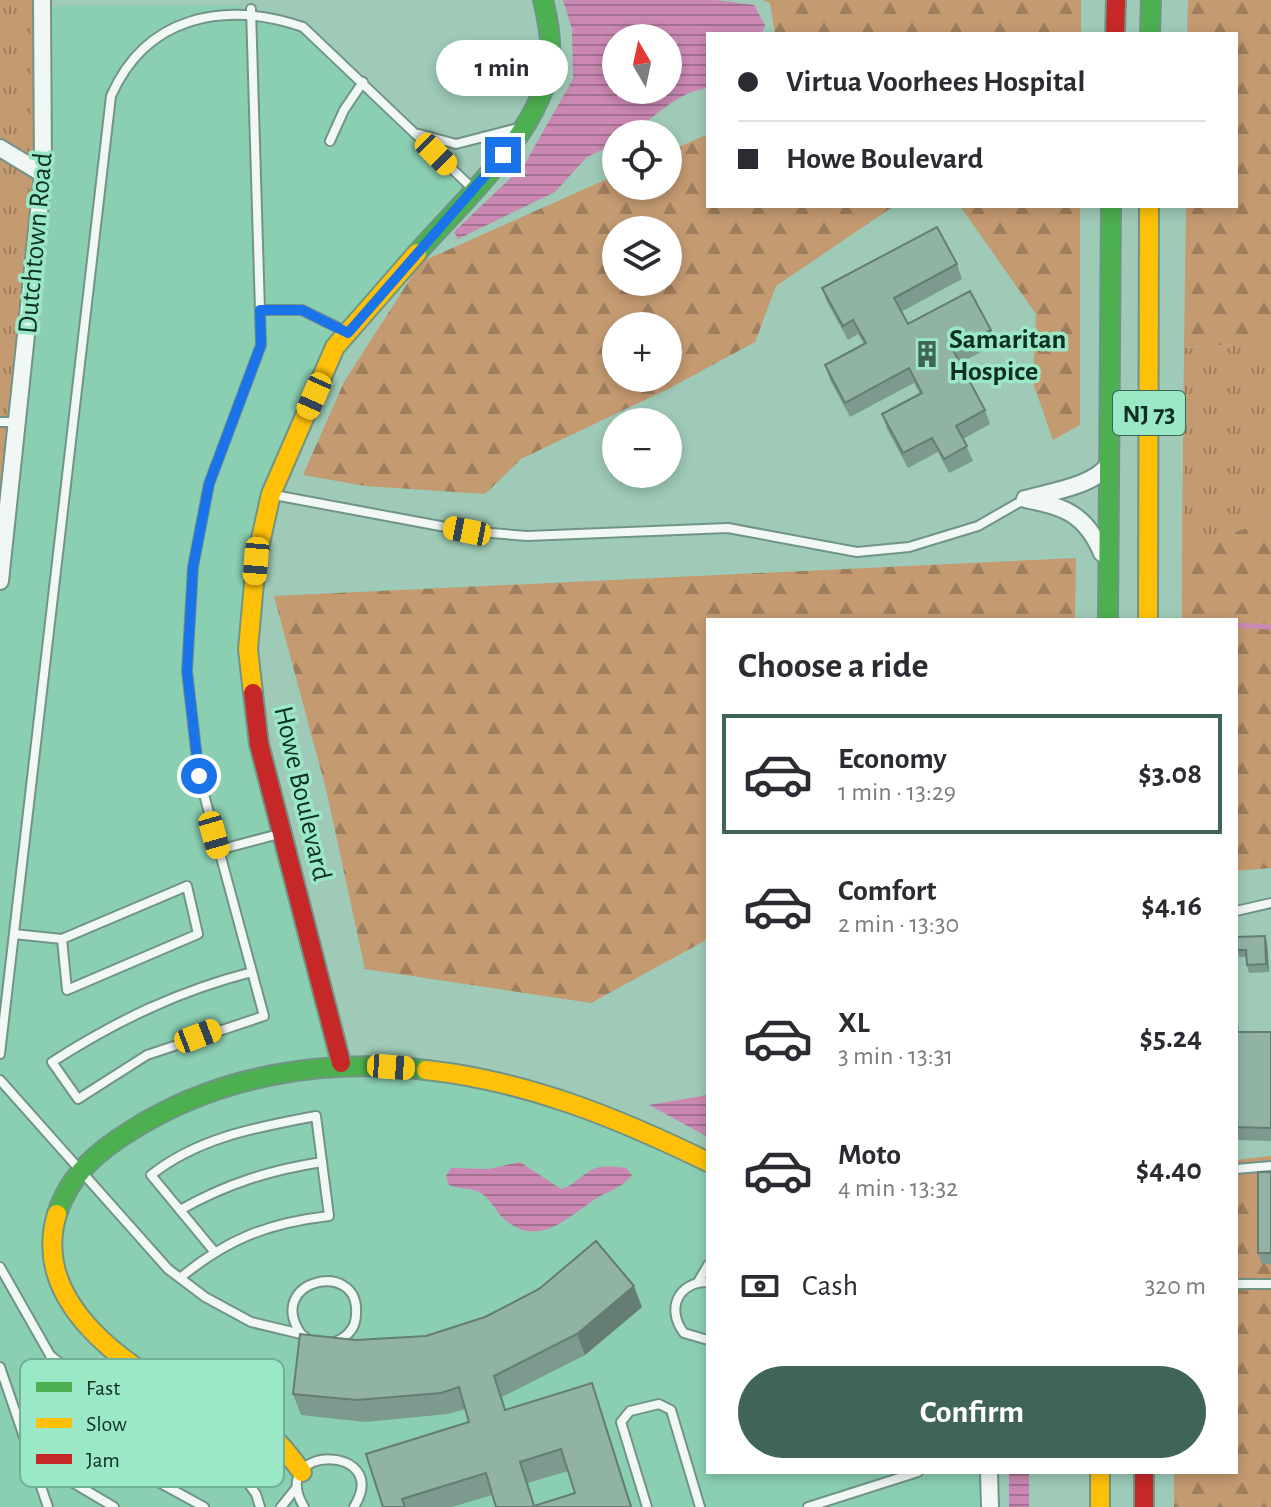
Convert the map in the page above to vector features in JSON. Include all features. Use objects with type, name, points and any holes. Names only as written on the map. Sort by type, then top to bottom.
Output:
[{"type":"main road","name":"Howe Boulevard","points":[[341,1063],[259,744],[248,649],[256,561],[271,494],[335,347],[528,124],[550,73],[553,48],[543,0]]},
{"type":"main road","points":[[1115,32],[1116,0]]},
{"type":"main road","points":[[1150,32],[1151,0]]},
{"type":"main road","name":"NJ 73","points":[[1108,618],[1112,459],[1111,208]]},
{"type":"main road","name":"NJ 73","points":[[1148,618],[1149,208]]},
{"type":"main road","points":[[126,1359],[86,1325],[69,1302],[57,1274],[52,1242],[56,1211],[92,1155],[150,1118],[202,1094],[259,1078],[341,1063],[455,1072],[550,1093],[633,1124],[706,1161]]},
{"type":"main road","points":[[284,1458],[300,1479]]},
{"type":"main road","points":[[1100,1474],[1100,1507]]},
{"type":"main road","points":[[1144,1474],[1144,1507]]},
{"type":"street","name":"Dutchtown Road","points":[[0,581],[8,422],[43,174],[42,0]]},
{"type":"street","points":[[0,148],[43,174]]},
{"type":"street","points":[[1025,499],[1076,484],[1104,470],[1112,459]]},
{"type":"street","points":[[1025,499],[1065,507],[1095,535],[1108,567]]},
{"type":"street","points":[[989,1474],[990,1507]]},
{"type":"lane","points":[[0,1054],[111,96],[122,71],[141,46],[186,14],[230,5],[278,15],[303,27],[472,189]]},
{"type":"lane","points":[[251,9],[261,345],[209,484],[193,567],[187,671],[199,776],[264,1016],[147,1055],[78,1099],[52,1062],[114,1023],[153,1004],[207,984],[252,972]]},
{"type":"lane","points":[[330,141],[344,110],[363,82]]},
{"type":"lane","points":[[415,132],[456,144],[472,143],[528,124]]},
{"type":"lane","points":[[260,310],[302,310],[348,333]]},
{"type":"lane","points":[[271,494],[467,531],[527,536],[728,528],[857,552],[909,547],[978,526],[1025,499]]},
{"type":"lane","points":[[218,850],[282,834]]},
{"type":"lane","points":[[14,934],[62,939],[187,886],[198,934],[67,990],[62,939]]},
{"type":"lane","points":[[1238,911],[1271,903]]},
{"type":"lane","points":[[0,1080],[180,1278],[205,1297],[251,1322],[301,1334],[322,1344],[345,1337],[356,1315],[350,1292],[329,1281],[305,1287],[293,1306],[294,1321],[301,1334]]},
{"type":"lane","points":[[180,1278],[213,1250],[262,1229],[329,1216],[316,1116],[233,1132],[167,1163],[151,1175],[213,1250]]},
{"type":"lane","points":[[180,1210],[221,1187],[280,1168],[322,1162]]},
{"type":"lane","points":[[1238,1169],[1271,1166]]},
{"type":"lane","points":[[0,1267],[51,1359]]},
{"type":"lane","points":[[698,1282],[706,1268]]},
{"type":"lane","points":[[706,1282],[698,1282],[682,1291],[674,1308],[675,1317],[684,1333],[706,1339]]},
{"type":"lane","points":[[1238,1284],[1271,1284]]},
{"type":"lane","points":[[50,1355],[55,1359]]},
{"type":"lane","points":[[0,1367],[20,1430]]},
{"type":"lane","points":[[647,1507],[621,1422],[630,1411],[659,1404],[671,1410],[700,1507]]},
{"type":"lane","points":[[281,1507],[300,1479],[320,1458],[335,1457],[349,1463],[360,1483],[354,1507]]},
{"type":"lane","points":[[808,1507],[912,1474]]},
{"type":"lane","points":[[300,1479],[304,1507]]},
{"type":"lane","points":[[40,1487],[48,1507]]},
{"type":"lane","points":[[80,1487],[114,1507]]},
{"type":"lane","points":[[168,1487],[204,1507]]},
{"type":"lane","points":[[251,1487],[260,1507]]},
{"type":"shaded area","points":[[563,0],[716,0],[754,5],[765,25],[763,32],[706,32],[706,88],[682,96],[682,24],[602,24],[602,104],[670,104],[649,120],[602,120],[602,150],[587,157],[555,192],[458,239],[454,232],[524,165],[573,79],[572,29]]},
{"type":"shaded area","points":[[230,5],[291,20],[472,189],[335,347],[271,494],[248,649],[341,1063],[455,1072],[706,1161],[706,1474],[989,1474],[990,1507],[0,1507],[0,581],[42,6]]},
{"type":"shaded area","points":[[706,1095],[706,1136],[649,1105]]},
{"type":"shaded area","points":[[520,1162],[561,1189],[600,1167],[626,1168],[632,1175],[623,1184],[559,1224],[538,1231],[516,1227],[504,1219],[483,1194],[449,1185],[446,1176],[451,1168],[488,1169]]},
{"type":"shaded area","points":[[1009,1474],[1029,1474],[1029,1507],[1009,1507]]},
{"type":"green space","points":[[0,0],[42,0],[43,174],[0,581]]},
{"type":"green space","points":[[763,0],[1081,0],[1081,32],[775,32],[770,3]]},
{"type":"green space","points":[[1188,0],[1271,0],[1271,341],[1184,348],[1186,208],[1238,208],[1238,32],[1187,32]]},
{"type":"green space","points":[[706,135],[706,208],[891,208],[776,286],[755,342],[682,382],[682,312],[602,312],[602,392],[662,392],[628,408],[602,408],[602,420],[521,459],[485,494],[365,486],[303,475],[344,382],[421,262],[602,181],[602,200],[682,200],[682,146]]},
{"type":"green space","points":[[961,208],[1080,208],[1080,425],[1053,440],[1033,383],[1036,314]]},
{"type":"green space","points":[[1271,341],[1271,513],[1263,524],[1182,546],[1184,348]]},
{"type":"green space","points":[[1271,513],[1271,868],[1238,871],[1238,618],[1182,618],[1182,546],[1263,524]]},
{"type":"green space","points":[[1076,558],[1075,618],[706,618],[706,940],[591,1003],[365,969],[326,789],[274,596]]},
{"type":"green space","points":[[1271,1156],[1271,1507],[1174,1507],[1174,1474],[1238,1474],[1238,1160]]},
{"type":"building","name":"Samaritan Hospice","points":[[937,227],[957,264],[894,298],[908,324],[970,291],[991,330],[953,350],[985,410],[956,426],[967,446],[944,459],[932,438],[903,453],[882,414],[922,393],[909,368],[845,403],[825,365],[866,343],[853,320],[843,326],[822,288]]},
{"type":"building","points":[[1265,936],[1266,964],[1247,965],[1246,950],[1238,950],[1238,937]]},
{"type":"building","points":[[1238,1032],[1271,1032],[1271,1128],[1238,1127]]},
{"type":"building","points":[[1258,1172],[1271,1172],[1271,1253],[1258,1253]]},
{"type":"building","points":[[596,1241],[634,1286],[577,1334],[494,1376],[505,1410],[592,1383],[631,1507],[496,1507],[486,1473],[402,1499],[405,1507],[383,1507],[366,1454],[469,1422],[459,1387],[441,1393],[357,1400],[293,1394],[300,1334],[356,1340],[426,1336],[485,1317],[539,1289]],"holes":[[[561,1449],[575,1493],[534,1506],[520,1462]]]},
{"type":"waterway","points":[[1238,625],[1271,627]]},
{"type":"traffic: fast","points":[[417,253],[497,164],[532,113],[544,87],[550,61],[549,30],[543,0]]},
{"type":"traffic: fast","points":[[1150,32],[1151,0]]},
{"type":"traffic: fast","points":[[1108,618],[1111,208]]},
{"type":"traffic: fast","points":[[57,1214],[77,1175],[97,1155],[165,1111],[200,1096],[274,1075],[312,1069],[388,1067],[426,1070]]},
{"type":"traffic: slow","points":[[1148,618],[1149,208]]},
{"type":"traffic: slow","points":[[253,693],[248,649],[256,561],[271,494],[335,347],[417,253]]},
{"type":"traffic: slow","points":[[426,1070],[536,1092],[606,1116],[706,1161]]},
{"type":"traffic: slow","points":[[57,1214],[52,1246],[57,1276],[70,1303],[89,1328],[125,1359]]},
{"type":"traffic: slow","points":[[284,1450],[302,1472]]},
{"type":"traffic: slow","points":[[1100,1474],[1100,1507]]},
{"type":"traffic: jam","points":[[1115,32],[1116,0]]},
{"type":"traffic: jam","points":[[253,693],[259,744],[341,1063]]},
{"type":"traffic: jam","points":[[1144,1474],[1144,1507]]},
{"type":"place","name":"Samaritan Hospice","points":[[927,354]]},
{"type":"route","points":[[199,776],[187,671],[193,567],[209,484],[261,345],[260,310],[302,310],[348,333],[503,155]]}]
